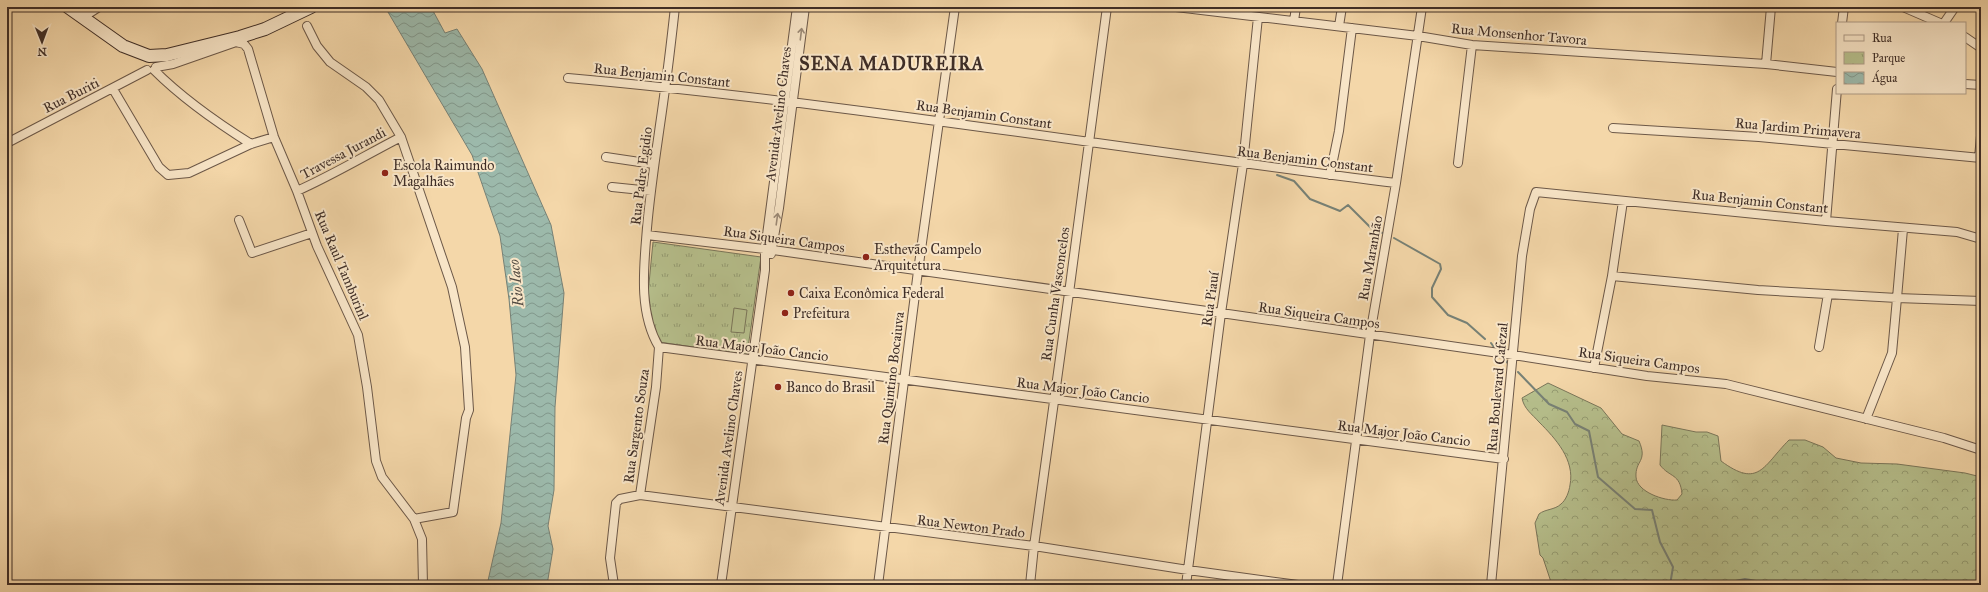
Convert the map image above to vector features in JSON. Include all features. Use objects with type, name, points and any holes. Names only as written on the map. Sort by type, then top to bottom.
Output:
[{"type":"street","points":[[68,7],[151,65],[178,93],[224,127],[251,144]]},
{"type":"street","points":[[82,18],[99,7]]},
{"type":"street","points":[[151,65],[172,54],[265,29],[311,7]]},
{"type":"street","name":"Rua Padre Egidio","points":[[659,347],[647,316],[644,270],[653,164],[666,88],[675,7]]},
{"type":"street","name":"Avenida Avelino Chaves","points":[[789,102],[797,7]]},
{"type":"street","name":"Avenida Avelino Chaves","points":[[720,585],[804,7]]},
{"type":"street","name":"Rua Quintino Bocaiuva","points":[[878,585],[918,271],[955,7]]},
{"type":"street","name":"Rua Cunha Vasconcelos","points":[[1030,585],[1107,7]]},
{"type":"street","name":"Rua Monsenhor Tavora","points":[[1176,7],[1418,36],[1472,45],[1766,64],[1836,72]]},
{"type":"street","points":[[1294,22],[1296,7]]},
{"type":"street","points":[[1339,26],[1342,7]]},
{"type":"street","name":"Rua Maranhão","points":[[1337,585],[1370,335],[1396,183],[1422,7]]},
{"type":"street","points":[[1766,64],[1771,7]]},
{"type":"street","points":[[1842,22],[1844,7]]},
{"type":"street","points":[[1903,7],[1938,22]]},
{"type":"street","points":[[1945,22],[1955,7]]},
{"type":"street","points":[[1918,14],[1918,22]]},
{"type":"street","name":"Rua Piauí","points":[[1186,585],[1221,313],[1243,164],[1258,17]]},
{"type":"street","points":[[307,26],[317,46],[330,62],[366,87],[379,100],[401,136],[452,287],[465,347],[469,410],[466,418],[453,512],[414,519]]},
{"type":"street","points":[[1330,175],[1339,131],[1352,28]]},
{"type":"street","points":[[1966,38],[1981,48]]},
{"type":"street","name":"Rua Raul Tamburinl","points":[[151,65],[173,64],[236,42],[244,44],[248,49],[274,137],[312,233],[358,335],[368,387],[376,461],[382,477],[414,519],[422,539],[423,585]]},
{"type":"street","points":[[1458,163],[1472,45]]},
{"type":"street","name":"Rua Buriti","points":[[7,143],[113,88],[151,65]]},
{"type":"street","name":"Rua Benjamin Constant","points":[[568,78],[789,102],[1089,141],[1243,164],[1396,183]]},
{"type":"street","points":[[1966,84],[1981,85]]},
{"type":"street","points":[[113,88],[159,167],[168,175],[189,173],[251,144],[274,137]]},
{"type":"street","points":[[1826,221],[1837,94]]},
{"type":"street","name":"Rua Jardim Primavera","points":[[1613,128],[1833,143],[1980,158]]},
{"type":"street","name":"Travessa Jurandi","points":[[297,192],[335,174],[358,159],[401,136]]},
{"type":"street","points":[[1980,158],[1981,136]]},
{"type":"street","points":[[606,157],[653,164]]},
{"type":"street","points":[[612,187],[650,191]]},
{"type":"street","name":"Rua Benjamin Constant","points":[[1536,192],[1903,229],[1957,232],[1981,238]]},
{"type":"street","name":"Rua Boulevard Cafezal","points":[[1491,585],[1522,256],[1530,209],[1536,192]]},
{"type":"street","points":[[1594,368],[1612,276],[1623,201]]},
{"type":"street","points":[[239,220],[252,253],[312,233]]},
{"type":"street","points":[[1866,419],[1892,352],[1903,229]]},
{"type":"street","name":"Rua Siqueira Campos","points":[[647,235],[769,250],[1221,313],[1647,376],[1726,384],[1944,438],[1981,450]]},
{"type":"street","points":[[1612,276],[1758,290],[1981,301]]},
{"type":"street","points":[[1820,347],[1828,294]]},
{"type":"street","name":"Rua Major João Cancio","points":[[659,347],[904,379],[1054,401],[1504,459]]},
{"type":"street","name":"Rua Sargento Souza","points":[[614,585],[610,558],[616,503],[620,500],[640,496],[656,386],[659,347]]},
{"type":"street","name":"Rua Newton Prado","points":[[640,496],[1034,546],[1188,570],[1298,585]]},
{"type":"green space","points":[[653,242],[761,257],[747,355],[659,342],[649,318],[648,294]]},
{"type":"green space","points":[[734,308],[747,310],[744,333],[731,332]]},
{"type":"green space","points":[[1548,383],[1601,408],[1622,434],[1639,441],[1642,457],[1636,471],[1638,482],[1646,491],[1665,499],[1677,500],[1682,494],[1681,487],[1677,479],[1660,465],[1662,425],[1696,432],[1707,432],[1718,436],[1721,461],[1744,473],[1752,474],[1760,471],[1789,440],[1805,440],[1823,447],[1836,458],[1861,463],[1897,464],[1965,473],[1981,477],[1981,585],[1552,585],[1543,558],[1540,555],[1535,523],[1539,514],[1559,506],[1566,498],[1570,485],[1570,467],[1563,450],[1529,411],[1522,398]]},
{"type":"water","name":"Rio Iaco","points":[[385,7],[434,7],[432,9],[445,33],[457,29],[482,69],[551,225],[564,293],[555,407],[554,490],[548,526],[553,549],[547,585],[487,585],[501,523],[516,375],[509,299],[500,236],[472,155]]},
{"type":"waterway","points":[[1277,175],[1294,181],[1310,199],[1340,211],[1348,205],[1375,232],[1384,233]]},
{"type":"waterway","points":[[1394,238],[1440,264],[1441,269],[1432,288],[1432,297],[1448,315],[1467,323],[1485,339]]},
{"type":"waterway","points":[[1491,343],[1496,350]]},
{"type":"waterway","points":[[1502,356],[1509,365]]},
{"type":"waterway","points":[[1518,372],[1549,404],[1567,412],[1575,424],[1589,431],[1598,477],[1635,509],[1652,510],[1660,542],[1673,567],[1670,585]]},
{"type":"waterway","points":[[1716,585],[1745,579],[1778,585]]},
{"type":"place","name":"Escola Raimundo Magalhães","points":[[385,173]]},
{"type":"place","name":"Esthevão Campelo Arquitetura","points":[[866,257]]},
{"type":"place","name":"Caixa Econômica Federal","points":[[791,293]]},
{"type":"place","name":"Prefeitura","points":[[785,313]]},
{"type":"place","name":"Banco do Brasil","points":[[778,387]]},
{"type":"district","name":"SENA MADUREIRA","points":[[892,64]]}]
